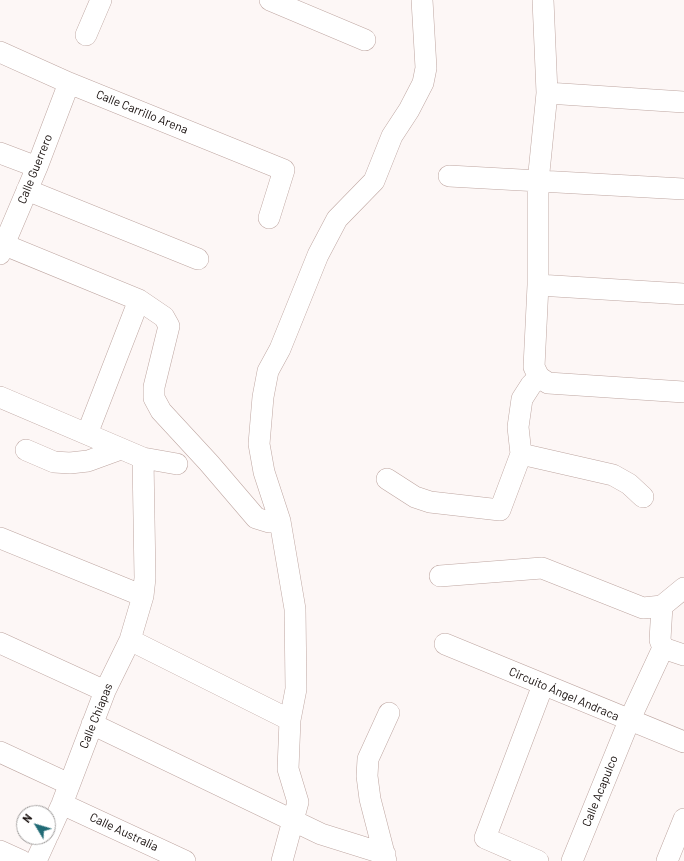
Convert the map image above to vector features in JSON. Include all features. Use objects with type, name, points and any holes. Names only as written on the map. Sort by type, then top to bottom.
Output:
[{"type":"street","points":[[86,35],[101,0]]},
{"type":"street","points":[[270,0],[365,40]]},
{"type":"street","points":[[282,861],[295,820],[298,802],[288,769],[290,720],[296,689],[295,609],[280,521],[264,472],[259,444],[263,397],[268,371],[280,349],[318,255],[337,219],[374,181],[392,136],[409,110],[423,83],[426,68],[422,0]]},
{"type":"street","points":[[543,0],[547,93],[538,182],[538,285],[534,367],[539,377],[548,383],[684,392]]},
{"type":"street","name":"Calle Carrillo Arena","points":[[0,52],[69,83],[284,170],[269,218]]},
{"type":"street","name":"Calle Guerrero","points":[[1,247],[38,167],[69,83]]},
{"type":"street","points":[[547,93],[684,102]]},
{"type":"street","points":[[0,153],[38,167]]},
{"type":"street","points":[[449,176],[684,189]]},
{"type":"street","points":[[27,190],[198,259]]},
{"type":"street","points":[[1,247],[139,300],[164,317],[169,326],[154,387],[154,398],[161,411],[209,463],[256,518],[269,522],[280,521]]},
{"type":"street","points":[[538,285],[684,294]]},
{"type":"street","points":[[87,434],[139,300]]},
{"type":"street","points":[[387,479],[415,497],[430,502],[500,510],[521,454],[518,427],[522,399],[531,385],[539,377]]},
{"type":"street","points":[[0,397],[143,458],[177,464]]},
{"type":"street","points":[[26,450],[54,462],[70,463],[88,462],[121,449]]},
{"type":"street","points":[[521,454],[613,475],[629,484],[643,497]]},
{"type":"street","name":"Calle Chiapas","points":[[56,818],[105,691],[130,640],[143,596],[145,578],[143,458]]},
{"type":"street","points":[[0,538],[143,596]]},
{"type":"street","points":[[440,576],[542,568],[643,608],[662,606],[684,588]]},
{"type":"street","points":[[662,606],[660,640],[663,648],[684,655]]},
{"type":"street","points":[[130,640],[290,720]]},
{"type":"street","points":[[0,643],[105,691]]},
{"type":"street","name":"Circuito Ángel Andraca","points":[[445,644],[629,721],[684,742]]},
{"type":"street","name":"Calle Acapulco","points":[[572,861],[629,721],[663,648]]},
{"type":"street","points":[[538,861],[485,838],[543,685]]},
{"type":"street","points":[[385,857],[370,799],[367,776],[368,759],[389,713]]},
{"type":"street","points":[[92,724],[295,820],[321,834],[385,857]]},
{"type":"street","points":[[0,752],[69,784]]},
{"type":"street","name":"Calle Australia","points":[[62,804],[185,861]]},
{"type":"street","points":[[667,861],[684,819]]},
{"type":"street","name":"Calle Chiapas","points":[[36,861],[44,845]]},
{"type":"street","points":[[0,851],[22,861]]}]
